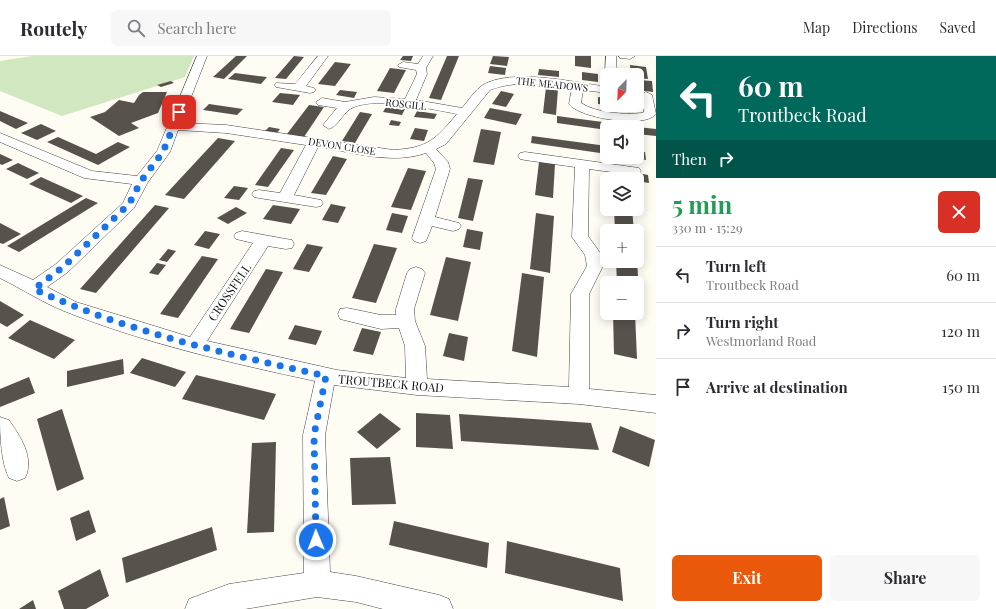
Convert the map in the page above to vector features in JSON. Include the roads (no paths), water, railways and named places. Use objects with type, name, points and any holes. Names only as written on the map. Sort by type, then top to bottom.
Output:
[{"type":"street","points":[[34,289],[62,268],[129,204],[141,181],[163,152],[202,56]]},
{"type":"street","points":[[298,88],[326,56]]},
{"type":"street","points":[[408,103],[422,74],[421,68],[428,56]]},
{"type":"street","points":[[611,56],[611,68]]},
{"type":"street","points":[[624,56],[630,56]]},
{"type":"street","points":[[403,65],[421,68]]},
{"type":"street","name":"THE MEADOWS","points":[[428,148],[441,141],[464,112],[486,88],[494,83],[518,80],[600,89]]},
{"type":"street","points":[[280,85],[312,90]]},
{"type":"street","points":[[578,86],[575,104],[578,107],[632,118],[642,118],[650,114],[646,95]]},
{"type":"street","name":"ROSGILL","points":[[322,102],[348,106],[377,101],[408,103],[464,112]]},
{"type":"street","points":[[329,125],[348,106]]},
{"type":"street","name":"DEVON CLOSE","points":[[174,126],[226,129],[259,128],[314,142],[393,154],[413,153],[428,148]]},
{"type":"street","points":[[0,136],[89,176],[106,179],[141,181]]},
{"type":"street","points":[[285,198],[314,142]]},
{"type":"street","points":[[420,238],[443,170],[441,162],[428,148]]},
{"type":"street","points":[[525,156],[634,171]]},
{"type":"street","points":[[579,396],[580,294],[595,266],[593,254],[580,237],[579,226],[582,164]]},
{"type":"street","points":[[259,194],[316,203]]},
{"type":"street","points":[[426,220],[453,226]]},
{"type":"street","points":[[242,236],[286,244]]},
{"type":"street","name":"CROSSFELL","points":[[195,345],[263,240]]},
{"type":"street","name":"TROUTBECK ROAD","points":[[0,271],[70,306],[122,324],[229,355],[326,376],[417,387],[579,396],[656,404]]},
{"type":"street","points":[[416,273],[405,309],[406,321],[415,346],[417,387]]},
{"type":"street","points":[[347,314],[381,322],[406,321]]},
{"type":"street","points":[[317,584],[314,435],[326,376]]},
{"type":"street","points":[[1,426],[7,449],[17,471]]},
{"type":"street","points":[[199,609],[229,598],[317,584],[356,588],[439,609]]}]
